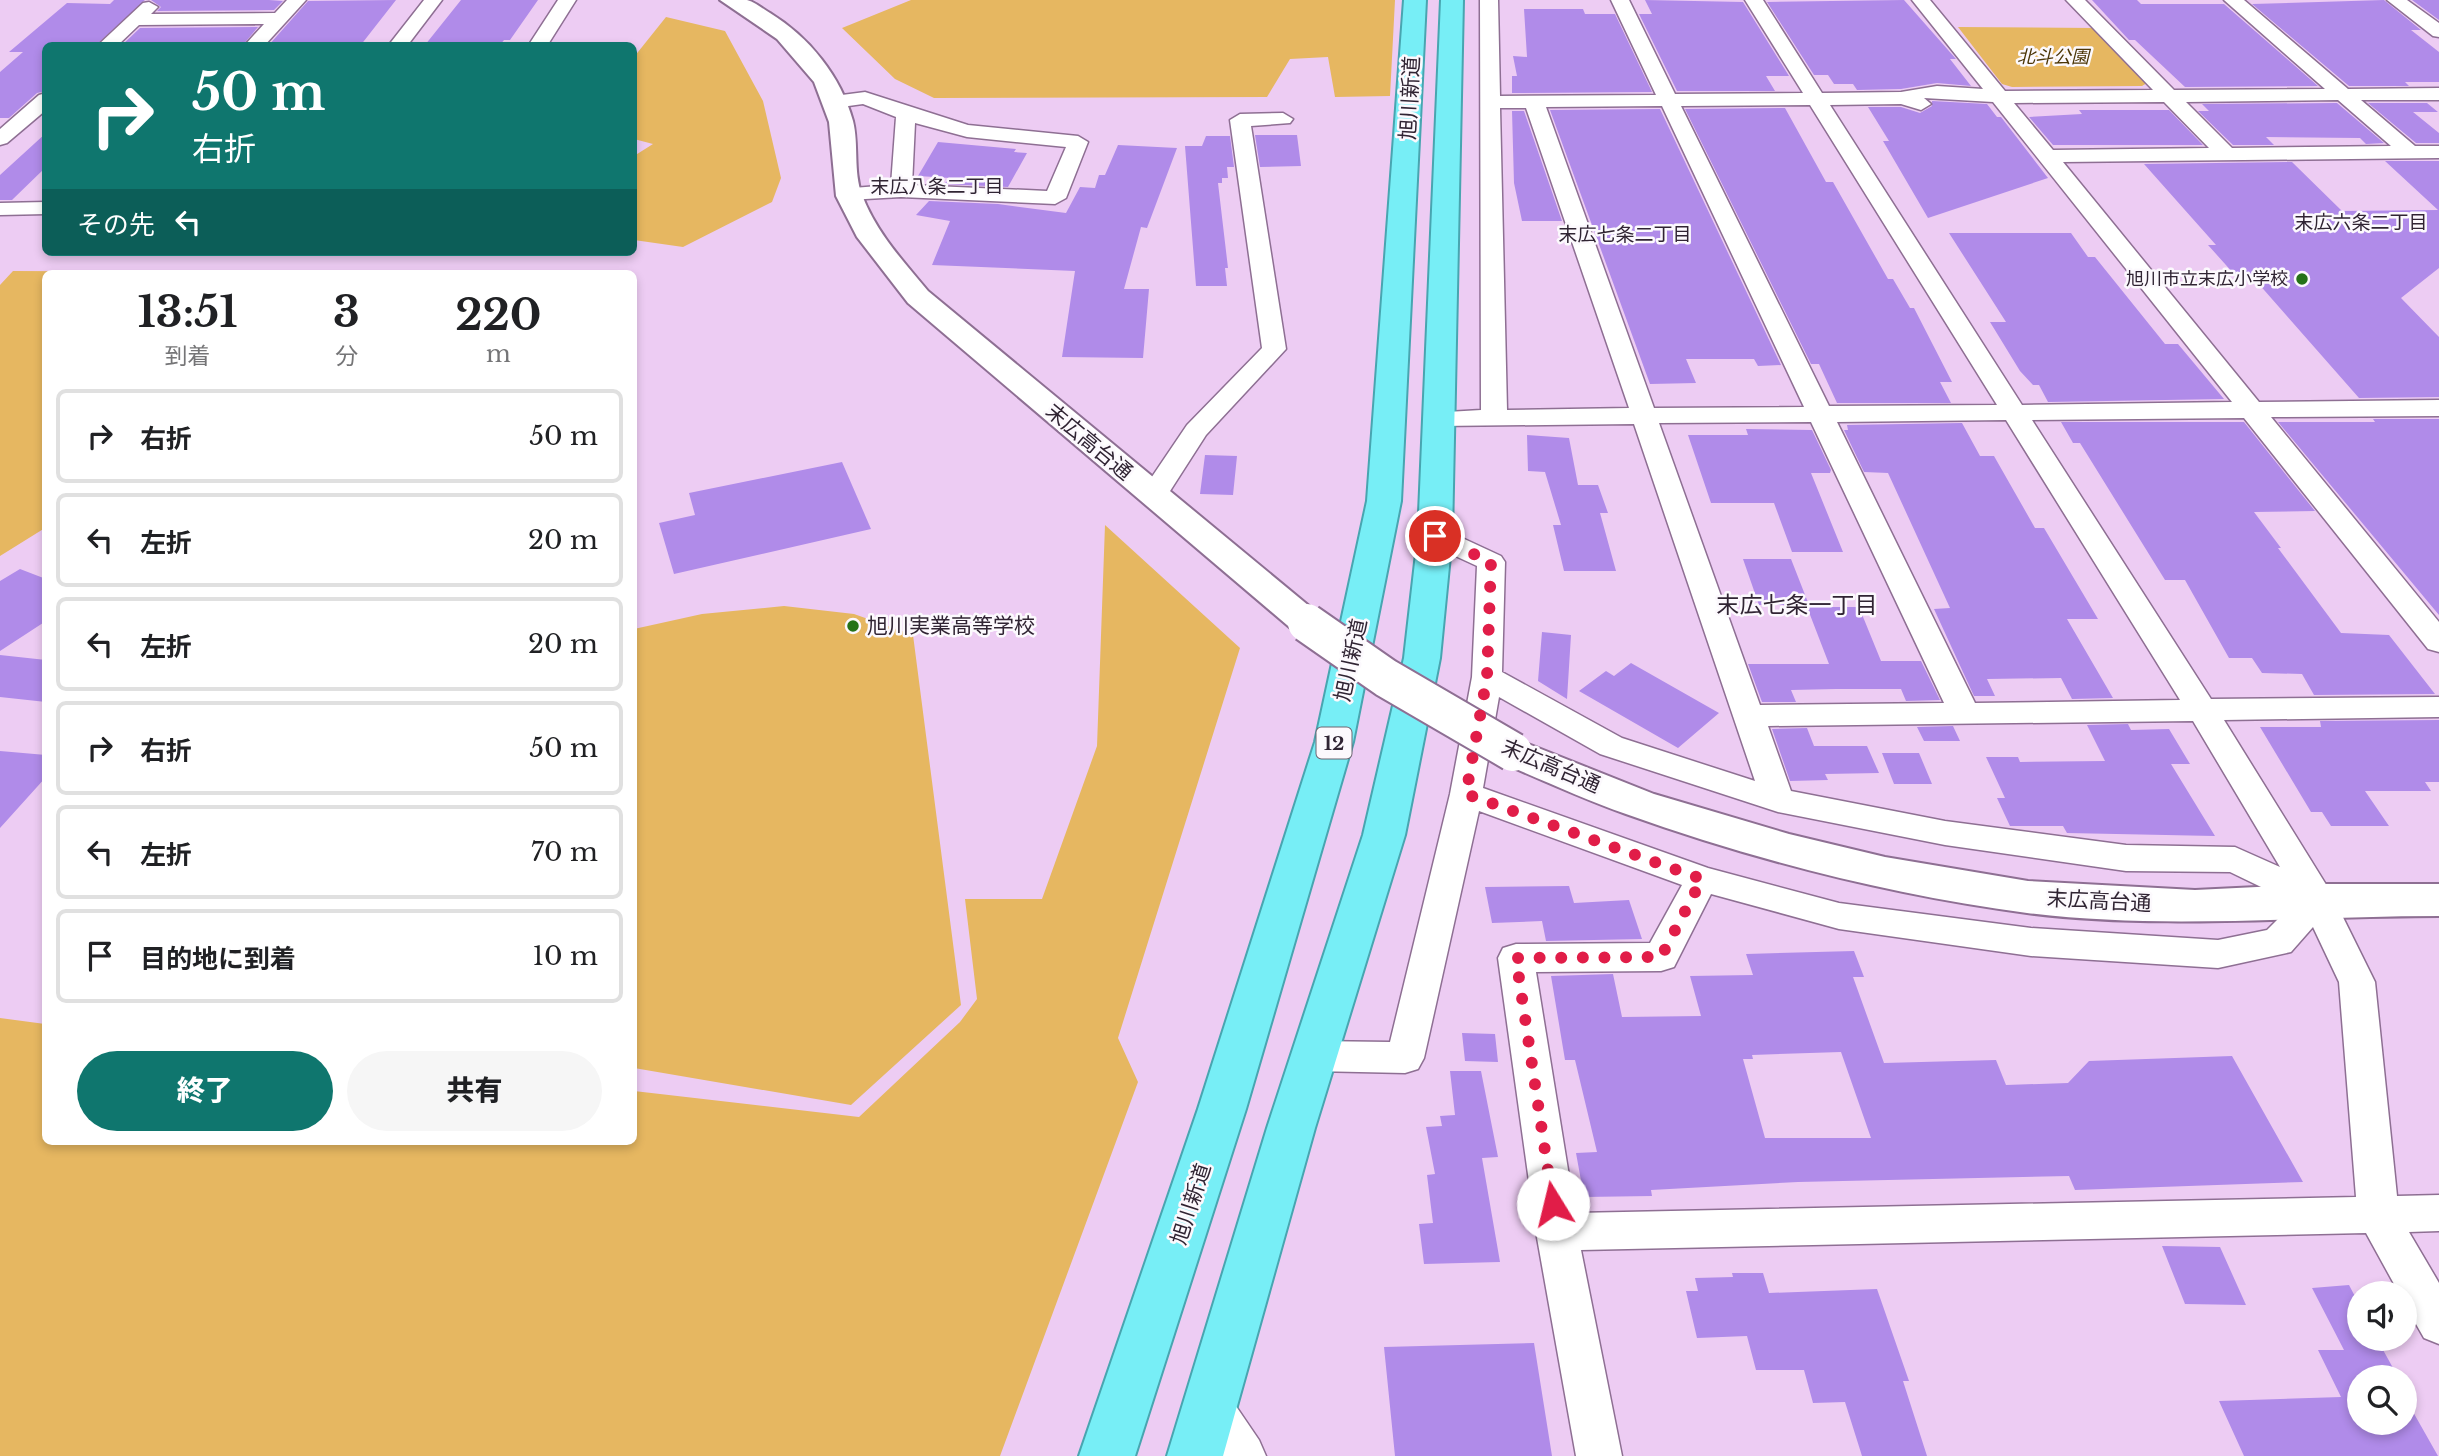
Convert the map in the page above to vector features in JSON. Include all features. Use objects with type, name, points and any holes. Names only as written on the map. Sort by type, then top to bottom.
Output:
[{"type":"highway","name":"旭川新道","points":[[1107,1456],[1222,1109],[1334,742],[1384,501],[1415,0]]},
{"type":"highway","name":"旭川新道","points":[[1195,1456],[1313,1056],[1384,835],[1422,659],[1435,536],[1452,0]]},
{"type":"street","points":[[110,42],[156,0]]},
{"type":"street","points":[[257,42],[298,0]]},
{"type":"street","points":[[400,42],[433,0]]},
{"type":"street","points":[[540,42],[567,0]]},
{"type":"street","name":"末広高台通","points":[[732,0],[752,10],[800,45],[821,75],[841,123],[848,194],[871,241],[918,297],[1307,623],[1397,685],[1513,752],[1640,804],[1788,849],[1885,873],[2028,897],[2195,906],[2318,900],[2439,900]]},
{"type":"street","points":[[1489,0],[1494,416]]},
{"type":"street","points":[[1620,0],[1964,712]]},
{"type":"street","points":[[1754,0],[2202,710],[2318,900],[2357,982],[2378,1215],[2439,1324]]},
{"type":"street","points":[[1921,0],[2439,642]]},
{"type":"street","points":[[2075,0],[2226,154]]},
{"type":"street","points":[[2234,0],[2411,153]]},
{"type":"street","points":[[2396,0],[2439,32]]},
{"type":"street","points":[[135,20],[279,18]]},
{"type":"street","points":[[1492,102],[1903,98],[1920,104],[1973,103],[2000,97],[2439,94]]},
{"type":"street","points":[[834,102],[865,98],[906,114],[967,131],[1078,142],[1055,198],[901,191],[848,194]]},
{"type":"street","points":[[1534,101],[1751,716],[1777,800]]},
{"type":"street","points":[[0,139],[42,102]]},
{"type":"street","points":[[901,191],[906,114]]},
{"type":"street","points":[[1153,496],[1196,430],[1274,349],[1240,120],[1283,119]]},
{"type":"street","points":[[2048,156],[2439,152]]},
{"type":"street","points":[[0,209],[42,208]]},
{"type":"street","points":[[1439,418],[2439,408]]},
{"type":"street","points":[[1313,1056],[1405,1058],[1466,794],[1487,677],[1491,562],[1435,536]]},
{"type":"street","points":[[1487,677],[1611,746],[1777,800],[1945,833],[2126,858],[2235,860],[2318,900]]},
{"type":"street","points":[[1751,716],[2439,707]]},
{"type":"street","points":[[1466,794],[1702,879],[1839,916],[2031,942],[2218,954],[2278,942],[2318,900]]},
{"type":"street","points":[[1599,1456],[1557,1232],[1516,958],[1661,957],[1702,879]]},
{"type":"street","points":[[1557,1232],[2439,1213]]},
{"type":"street","points":[[1209,1405],[1243,1456]]},
{"type":"green space","points":[[911,0],[1395,0],[1390,96],[1335,97],[1328,57],[1290,59],[1267,97],[934,98],[895,79],[842,28]]},
{"type":"green space","points":[[666,17],[725,31],[763,101],[781,178],[772,202],[683,247],[637,240],[637,154],[653,144],[637,140],[637,53]]},
{"type":"green space","name":"北斗公園","points":[[1958,27],[2095,28],[2147,83],[2142,86],[2012,87],[2002,84]]},
{"type":"green space","points":[[13,271],[42,271],[42,530],[0,556],[0,285]]},
{"type":"green space","points":[[1105,525],[1240,648],[1118,1038],[1138,1082],[1000,1456],[0,1456],[0,1018],[42,1024],[42,1145],[637,1145],[637,1091],[859,1117],[960,1022],[977,999],[965,899],[1042,899],[1097,746]]},
{"type":"green space","points":[[784,606],[854,614],[913,635],[961,1005],[851,1105],[637,1069],[637,628],[702,614]]},
{"type":"building","points":[[114,0],[145,0],[99,42],[42,42],[42,92],[37,93],[9,118],[0,118],[0,72],[23,52],[9,52],[67,3],[110,4]]},
{"type":"building","points":[[151,0],[283,1],[274,10],[157,11],[161,7]]},
{"type":"building","points":[[396,0],[363,42],[272,42],[308,1]]},
{"type":"building","points":[[461,0],[538,0],[510,40],[427,42]]},
{"type":"building","points":[[1645,0],[1743,2],[1789,76],[1766,76],[1775,91],[1677,91],[1639,14],[1652,14]]},
{"type":"building","points":[[1904,0],[1956,59],[1950,59],[1971,86],[1937,83],[1901,89],[1857,90],[1853,84],[1834,84],[1828,75],[1814,75],[1767,2]]},
{"type":"building","points":[[2092,0],[2137,0],[2141,4],[2224,4],[2318,86],[2185,87],[2135,40],[2129,40]]},
{"type":"building","points":[[2384,0],[2421,30],[2411,30],[2439,52],[2439,82],[2405,82],[2409,86],[2349,86],[2252,4]]},
{"type":"building","points":[[2412,0],[2439,0],[2439,20]]},
{"type":"building","points":[[1524,9],[1583,9],[1585,14],[1615,14],[1652,92],[1512,93],[1512,76],[1517,76],[1513,56],[1527,57]]},
{"type":"building","points":[[258,27],[245,42],[125,42],[140,28]]},
{"type":"building","points":[[1932,101],[1987,104],[1997,117],[2001,117],[2048,178],[1928,218],[1883,141],[1889,141],[1868,107],[1901,107],[1920,113],[1932,106]]},
{"type":"building","points":[[2337,103],[2384,143],[2366,144],[2360,138],[2266,137],[2274,145],[2233,145],[2198,111],[2209,111],[2202,104]]},
{"type":"building","points":[[2368,103],[2427,103],[2438,112],[2413,112],[2439,133],[2439,143],[2416,143]]},
{"type":"building","points":[[1785,108],[1826,182],[1833,182],[1888,279],[1893,279],[1910,308],[1914,308],[1952,382],[1940,382],[1951,403],[1837,403],[1819,364],[1811,364],[1685,109]]},
{"type":"building","points":[[1660,109],[1781,365],[1758,366],[1754,359],[1686,359],[1696,383],[1650,384],[1550,110]]},
{"type":"building","points":[[2079,110],[2169,110],[2203,145],[2053,145],[2029,117],[2082,114]]},
{"type":"building","points":[[1512,111],[1524,111],[1562,221],[1522,221],[1514,183]]},
{"type":"building","points":[[1255,135],[1297,135],[1301,166],[1260,167]]},
{"type":"building","points":[[1206,136],[1230,136],[1234,167],[1227,167],[1228,178],[1222,178],[1222,183],[1218,183],[1228,268],[1225,268],[1227,286],[1196,286],[1185,146],[1202,146]]},
{"type":"building","points":[[42,137],[42,171],[12,200],[0,200],[0,175]]},
{"type":"building","points":[[938,142],[1016,149],[1014,152],[1027,153],[1008,187],[944,184],[950,178],[918,176]]},
{"type":"building","points":[[1118,145],[1177,148],[1147,228],[1141,227],[1124,289],[1149,289],[1143,358],[1062,357],[1075,271],[932,265],[950,221],[916,215],[929,201],[998,204],[1066,213],[1080,187],[1095,188],[1099,175],[1105,175]]},
{"type":"building","points":[[2385,161],[2439,161],[2439,268],[2401,298],[2439,337],[2439,397],[2359,398],[2250,274],[2234,274],[2208,245],[2216,245],[2144,164],[2292,162],[2342,211],[2438,210]]},
{"type":"building","points":[[1949,233],[2071,233],[2088,257],[2095,257],[2165,344],[2178,344],[2224,399],[2048,402],[2039,385],[2033,385],[2020,371],[1990,322],[2006,322]]},
{"type":"building","points":[[2373,419],[2439,419],[2439,615],[2278,422],[2375,422]]},
{"type":"building","points":[[2061,422],[2244,422],[2315,511],[2254,512],[2281,548],[2278,548],[2341,633],[2389,635],[2435,694],[2314,695],[2302,674],[2262,673],[2252,658],[2229,658],[2185,580],[2165,580],[2080,443],[2073,443]]},
{"type":"building","points":[[1962,423],[1980,456],[1994,456],[2035,528],[2044,528],[2098,619],[2067,619],[2113,698],[2072,699],[2061,678],[1987,679],[1995,696],[1974,696],[1934,609],[1950,608],[1888,473],[1864,472],[1844,430],[1848,430],[1847,425]]},
{"type":"building","points":[[1746,429],[1812,430],[1831,470],[1830,473],[1811,473],[1843,552],[1792,552],[1774,503],[1711,503],[1688,435],[1748,435]]},
{"type":"building","points":[[1527,435],[1569,438],[1578,485],[1598,485],[1608,513],[1600,513],[1616,571],[1564,571],[1553,525],[1561,525],[1545,472],[1528,471]]},
{"type":"building","points":[[1205,455],[1237,456],[1233,495],[1200,494]]},
{"type":"building","points":[[842,462],[871,529],[674,574],[659,523],[695,515],[689,493]]},
{"type":"building","points":[[1743,559],[1791,559],[1809,605],[1759,605]]},
{"type":"building","points":[[20,569],[42,577],[42,624],[0,651],[0,581]]},
{"type":"building","points":[[1807,607],[1859,607],[1881,661],[1921,661],[1940,700],[1906,701],[1901,689],[1836,689],[1791,690],[1796,702],[1762,702],[1748,664],[1829,664]]},
{"type":"building","points":[[1542,632],[1571,635],[1567,699],[1538,681]]},
{"type":"building","points":[[0,655],[42,660],[42,702],[0,697]]},
{"type":"building","points":[[1631,663],[1719,713],[1678,748],[1579,691],[1606,671],[1614,676]]},
{"type":"building","points":[[2439,720],[2439,782],[2425,782],[2431,791],[2365,791],[2389,826],[2331,826],[2322,812],[2311,812],[2260,727],[2321,727],[2320,721]]},
{"type":"building","points":[[2128,724],[2131,730],[2169,729],[2190,764],[2171,764],[2215,836],[2067,833],[2063,826],[2010,826],[1997,798],[2005,798],[1986,757],[2018,757],[2020,762],[2105,761],[2087,725]]},
{"type":"building","points":[[1953,726],[1960,741],[1924,741],[1917,727]]},
{"type":"building","points":[[1807,728],[1814,746],[1867,746],[1879,773],[1825,774],[1828,780],[1790,781],[1772,729]]},
{"type":"building","points":[[0,751],[42,755],[42,781],[0,828]]},
{"type":"building","points":[[1882,753],[1919,753],[1932,784],[1894,784]]},
{"type":"building","points":[[1569,886],[1574,903],[1629,900],[1642,939],[1546,941],[1542,921],[1492,923],[1485,887]]},
{"type":"building","points":[[1854,951],[1864,977],[1853,977],[1884,1063],[1996,1060],[2006,1085],[2068,1083],[2089,1061],[2232,1056],[2303,1182],[2075,1190],[2069,1176],[1798,1182],[1651,1190],[1652,1196],[1584,1197],[1576,1153],[1597,1152],[1575,1060],[1565,1060],[1551,976],[1613,974],[1622,1017],[1701,1016],[1690,976],[1753,975],[1746,954]],"holes":[[[1841,1052],[1871,1138],[1765,1138],[1743,1059],[1753,1059],[1752,1055]]]},
{"type":"building","points":[[1462,1033],[1495,1034],[1498,1062],[1465,1061]]},
{"type":"building","points":[[1450,1071],[1481,1071],[1498,1157],[1482,1158],[1500,1262],[1424,1264],[1419,1224],[1433,1223],[1427,1175],[1435,1174],[1426,1127],[1442,1126],[1440,1116],[1455,1115]]},
{"type":"building","points":[[2162,1246],[2220,1247],[2246,1305],[2185,1304]]},
{"type":"building","points":[[1732,1273],[1763,1273],[1769,1293],[1877,1289],[1909,1381],[1903,1381],[1927,1456],[1862,1456],[1845,1402],[1813,1403],[1804,1370],[1756,1370],[1747,1336],[1697,1338],[1686,1291],[1698,1291],[1695,1278],[1733,1277]]},
{"type":"building","points":[[2347,1285],[2347,1351],[2384,1351],[2391,1365],[2347,1365],[2347,1435],[2417,1435],[2417,1419],[2438,1456],[2244,1456],[2219,1401],[2341,1397],[2318,1350],[2344,1350],[2312,1288]]},
{"type":"building","points":[[1534,1343],[1552,1456],[1395,1456],[1384,1347]]},
{"type":"place","name":"旭川市立末広小学校","points":[[2302,279]]},
{"type":"place","name":"旭川実業高等学校","points":[[853,626]]},
{"type":"district","name":"末広八条二丁目","points":[[937,186]]},
{"type":"district","name":"末広六条二丁目","points":[[2361,222]]},
{"type":"district","name":"末広七条二丁目","points":[[1625,234]]},
{"type":"district","name":"末広七条一丁目","points":[[1797,605]]},
{"type":"route","points":[[1435,536],[1491,562],[1487,677],[1466,794],[1702,879],[1661,957],[1516,958],[1553,1204]]}]
